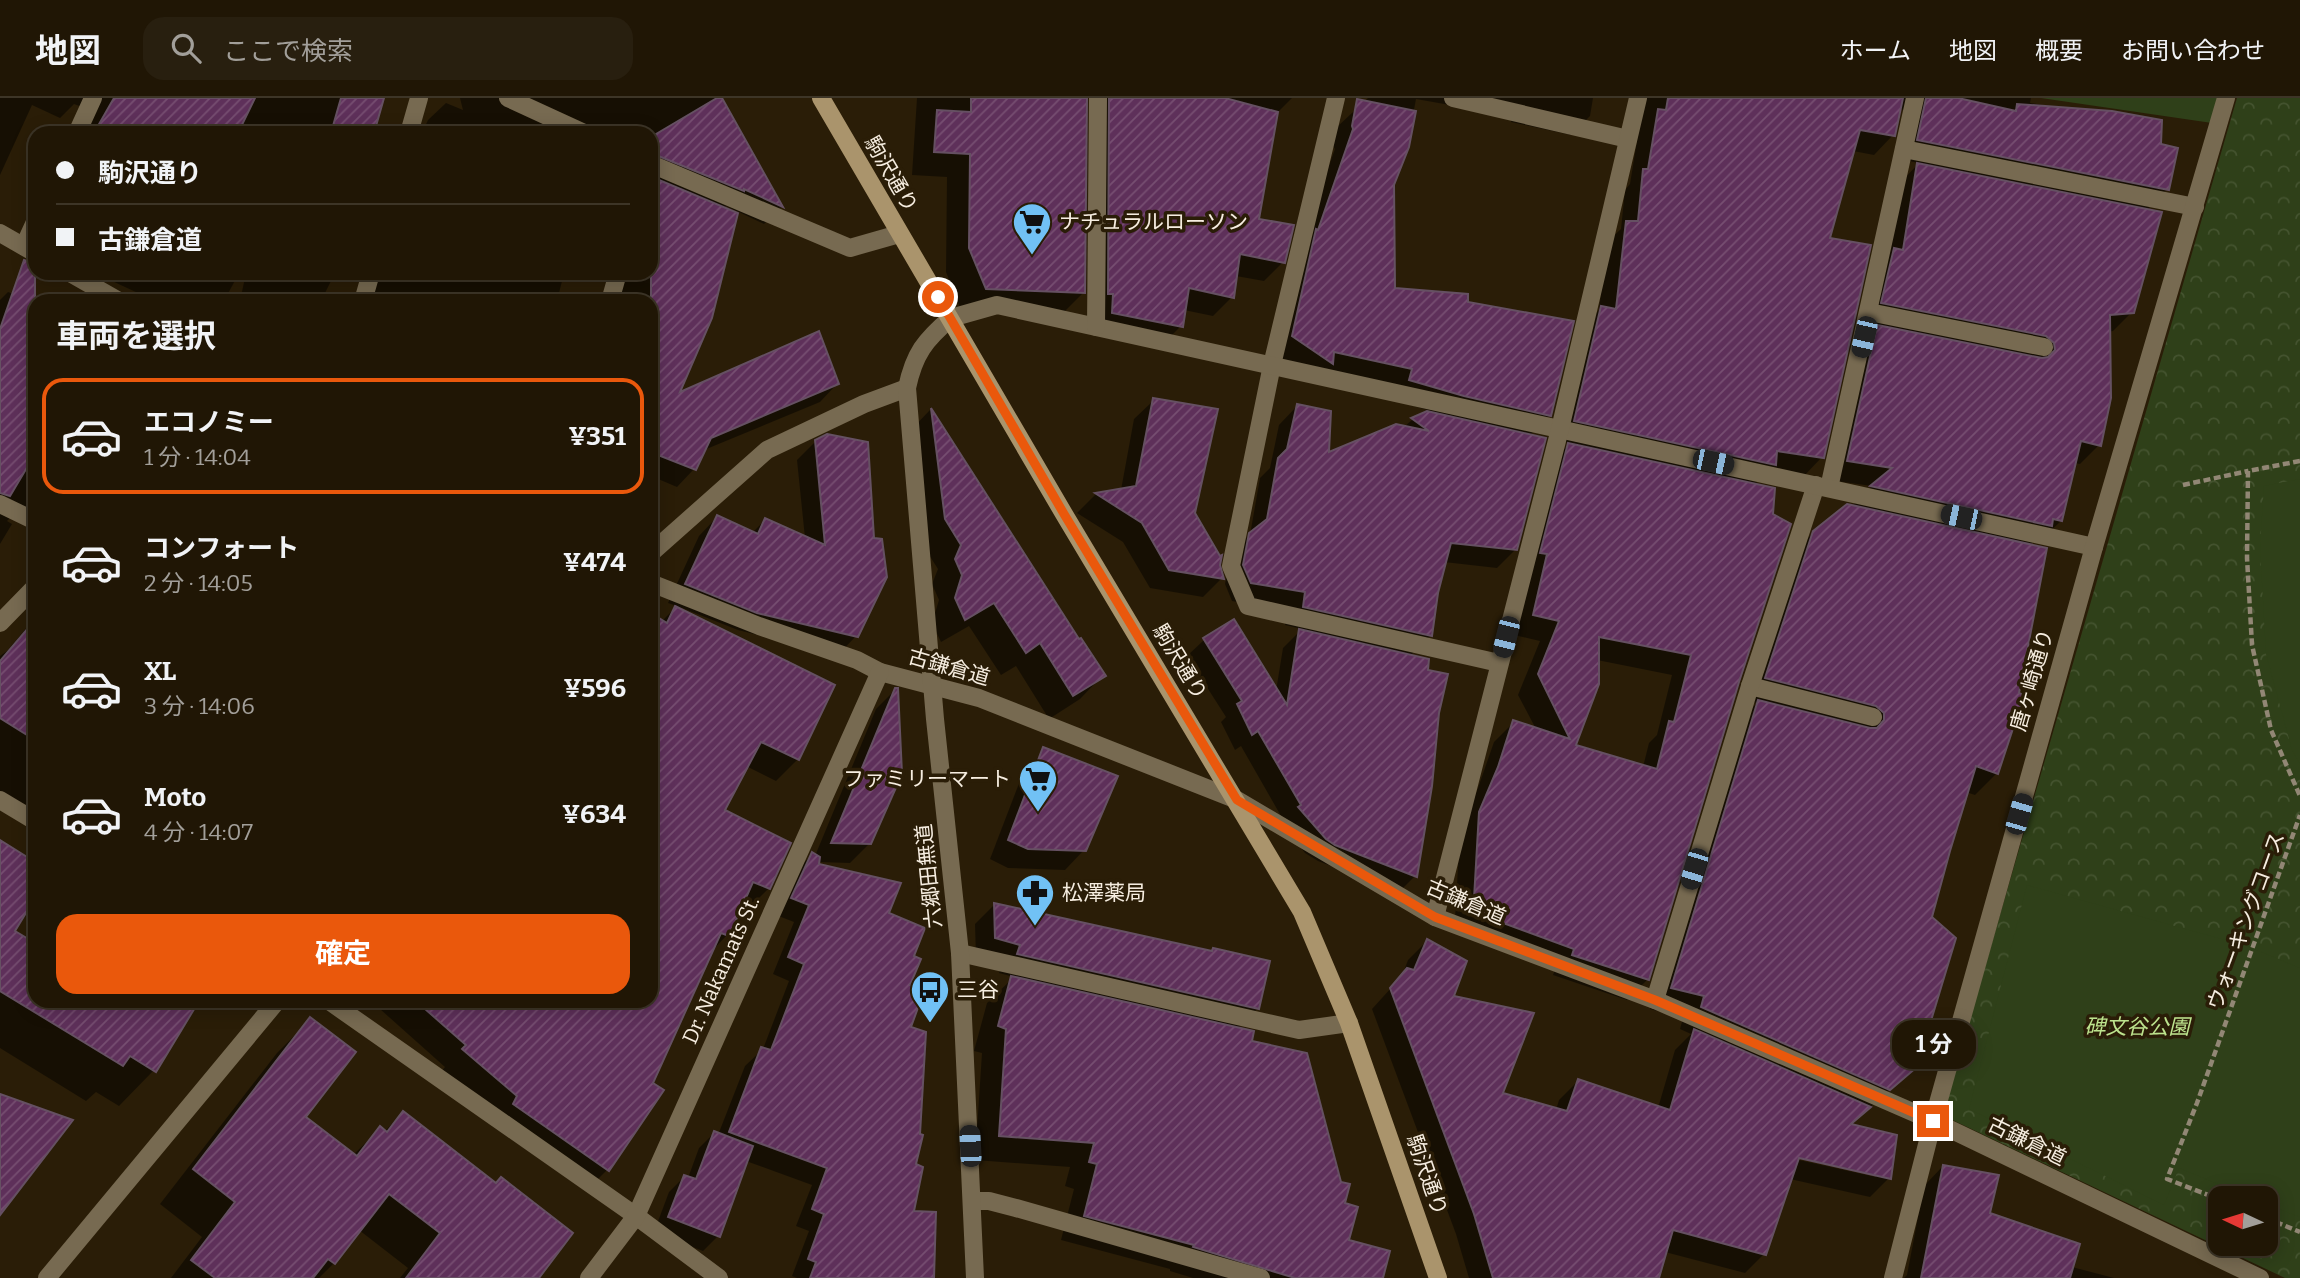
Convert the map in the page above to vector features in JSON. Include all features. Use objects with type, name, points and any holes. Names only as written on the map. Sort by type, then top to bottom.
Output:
[{"type":"main road","name":"駒沢通り","points":[[821,98],[1064,514],[1302,912],[1349,1023],[1438,1278]]},
{"type":"street","points":[[80,126],[93,98]]},
{"type":"street","points":[[412,126],[419,98]]},
{"type":"street","points":[[508,98],[569,126]]},
{"type":"street","points":[[1096,327],[1098,98]]},
{"type":"street","points":[[1336,98],[1272,365],[1231,566],[1248,606],[1499,663]]},
{"type":"street","points":[[1453,98],[1628,139]]},
{"type":"street","points":[[1435,917],[1559,429],[1638,98]]},
{"type":"street","points":[[1655,1000],[1750,686],[1823,486],[1869,312],[1915,98]]},
{"type":"street","name":"唐ヶ崎通り","points":[[1893,1278],[1933,1121],[2094,547],[2226,98]]},
{"type":"street","points":[[1904,149],[2195,207]]},
{"type":"street","points":[[658,167],[850,248],[899,234]]},
{"type":"street","points":[[0,233],[28,249]]},
{"type":"street","points":[[82,280],[107,294]]},
{"type":"street","points":[[951,318],[997,305],[2094,547]]},
{"type":"street","points":[[1869,312],[2044,347]]},
{"type":"street","name":"六郷田無道","points":[[951,318],[928,337],[912,363],[907,388],[960,953],[975,1278]]},
{"type":"street","points":[[658,547],[767,450],[864,404],[907,388]]},
{"type":"street","points":[[0,504],[28,518]]},
{"type":"street","name":"古鎌倉道","points":[[658,586],[759,626],[857,660],[880,672],[979,698],[1237,800],[1435,917],[1655,1000],[1933,1121],[2260,1278]]},
{"type":"street","points":[[0,624],[28,594]]},
{"type":"street","name":"Dr. Nakamats St.","points":[[589,1278],[636,1216],[880,672]]},
{"type":"street","points":[[1750,686],[1872,717]]},
{"type":"street","points":[[0,800],[28,817]]},
{"type":"street","points":[[960,953],[1299,1030],[1349,1023]]},
{"type":"street","points":[[47,1278],[271,1008]]},
{"type":"street","points":[[339,1008],[636,1216],[719,1278]]},
{"type":"street","points":[[972,1201],[989,1201],[1261,1278]]},
{"type":"path","points":[[2183,485],[2300,461]]},
{"type":"path","points":[[2248,471],[2247,558],[2252,645],[2271,730],[2300,796]]},
{"type":"path","name":"ウォーキングコース","points":[[2208,1195],[2166,1179],[2197,1103],[2300,815]]},
{"type":"path","points":[[2278,1223],[2300,1232]]},
{"type":"green space","points":[[2041,98],[2218,98],[2212,123]]},
{"type":"green space","name":"碑文谷公園","points":[[2237,98],[2300,98],[2300,1278],[2285,1278],[2239,1256],[2278,1256],[2278,1186],[2208,1186],[2208,1241],[1942,1115]]},
{"type":"green space","points":[[2300,479],[2300,764],[2292,750],[2266,654],[2260,547],[2264,486]]},
{"type":"green space","points":[[2027,885],[2247,946],[2300,968],[2300,1217],[2278,1209],[2278,1186],[2223,1186],[2179,1168],[2164,1205],[1969,1109]]},
{"type":"building","points":[[114,98],[255,98],[241,126],[98,126]]},
{"type":"building","points":[[341,98],[384,98],[376,126],[333,126]]},
{"type":"building","points":[[717,98],[722,98],[783,207],[658,156],[658,133]]},
{"type":"building","points":[[971,98],[1087,98],[1085,293],[986,289],[969,248],[970,154],[934,152],[937,110],[971,112]]},
{"type":"building","points":[[1109,98],[1225,98],[1278,112],[1259,219],[1294,225],[1285,263],[1240,254],[1234,298],[1189,288],[1183,327],[1112,313],[1113,294],[1108,294]]},
{"type":"building","points":[[1668,98],[1903,98],[1895,136],[1860,130],[1830,238],[1871,245],[1824,458],[1777,451],[1776,465],[1574,421],[1601,306],[1616,309],[1626,221],[1638,221],[1643,169],[1648,169],[1658,109],[1666,110]]},
{"type":"building","points":[[1926,98],[1958,98],[2016,111],[2017,104],[2112,111],[2162,120],[2161,144],[2178,148],[2169,190],[1917,140]]},
{"type":"building","points":[[1357,99],[1416,111],[1409,147],[1394,185],[1395,288],[1468,294],[1468,302],[1574,321],[1551,416],[1409,380],[1412,369],[1334,352],[1333,364],[1292,336],[1316,229],[1318,230],[1353,129]]},
{"type":"building","points":[[1917,163],[2162,212],[2134,313],[2110,315],[2111,398],[2101,446],[2081,441],[2062,521],[2053,519],[2052,526],[1870,486],[1892,468],[1847,461],[1877,325],[2042,358],[2048,357],[2055,350],[2054,343],[2046,336],[1881,303],[1894,248],[1903,250]]},
{"type":"building","points":[[659,180],[738,213],[712,318],[680,392],[819,331],[839,384],[711,438],[696,470],[658,455],[658,294],[651,294],[651,280],[658,280]]},
{"type":"building","points":[[24,260],[28,261],[28,280],[35,280],[35,294],[28,294],[28,466],[10,496],[0,493],[0,329]]},
{"type":"building","points":[[1153,398],[1218,409],[1195,513],[1220,556],[1222,555],[1220,565],[1224,579],[1169,570],[1142,523],[1095,493],[1136,486]]},
{"type":"building","points":[[1297,404],[1331,411],[1329,452],[1396,424],[1429,431],[1411,418],[1427,411],[1546,438],[1517,550],[1451,543],[1438,593],[1432,636],[1303,607],[1305,592],[1251,583],[1243,565],[1249,533],[1267,519],[1278,458],[1287,449]]},
{"type":"building","points":[[931,408],[1079,639],[1081,638],[1106,676],[1073,696],[1040,643],[1026,653],[994,603],[965,620],[955,598],[962,575],[955,559],[961,545],[945,519]]},
{"type":"building","points":[[827,434],[868,442],[874,538],[882,539],[887,577],[858,637],[757,613],[685,584],[717,515],[758,534],[765,518],[825,545],[815,440]]},
{"type":"building","points":[[1568,443],[1775,488],[1773,514],[1791,524],[1739,682],[1649,980],[1572,955],[1574,949],[1473,912],[1489,905],[1474,899],[1479,812],[1498,767],[1513,720],[1570,739],[1538,674],[1559,621],[1533,615],[1547,554],[1540,553]],"holes":[[[1599,637],[1691,655],[1674,722],[1669,721],[1657,769],[1576,745],[1599,684]]]},
{"type":"building","points":[[1847,504],[2047,548],[2019,693],[2024,695],[1998,774],[1976,766],[1932,917],[1956,938],[1917,1067],[1890,1090],[1701,1007],[1704,996],[1671,988],[1758,700],[1870,728],[1877,728],[1884,720],[1884,713],[1876,706],[1765,678],[1813,531]]},
{"type":"building","points":[[675,606],[835,685],[799,760],[761,742],[725,810],[791,843],[770,889],[753,882],[729,936],[721,933],[653,1083],[664,1090],[609,1171],[513,1104],[517,1096],[462,1049],[466,1045],[424,1008],[658,1008],[658,617],[667,623]]},
{"type":"building","points":[[1234,619],[1287,705],[1299,629],[1429,659],[1428,670],[1448,674],[1439,713],[1432,786],[1417,877],[1335,845],[1326,839],[1298,807],[1301,805],[1258,731],[1252,735],[1237,704],[1242,701],[1203,638]]},
{"type":"building","points":[[28,628],[28,736],[0,718],[0,661]]},
{"type":"building","points":[[895,688],[898,688],[902,774],[871,844],[831,843]]},
{"type":"building","points":[[1043,747],[1118,776],[1086,851],[1028,849],[1008,840]]},
{"type":"building","points":[[0,840],[28,858],[28,910],[15,931],[28,939],[28,1008],[195,1008],[156,1072],[130,1056],[123,1066],[0,991]]},
{"type":"building","points":[[812,852],[820,857],[819,864],[901,883],[889,913],[925,928],[914,956],[921,959],[910,985],[924,991],[911,1027],[926,1032],[920,1134],[923,1135],[916,1164],[923,1167],[914,1211],[936,1212],[934,1278],[810,1278],[816,1262],[808,1259],[824,1214],[812,1209],[827,1168],[729,1132],[761,1047],[771,1050],[804,964],[788,957],[809,905],[791,898]]},
{"type":"building","points":[[994,903],[1212,951],[1213,948],[1270,961],[1259,1009],[1017,954],[1020,945],[995,938]]},
{"type":"building","points":[[1427,939],[1467,961],[1454,996],[1534,1013],[1503,1093],[1567,1111],[1578,1079],[1670,1110],[1694,1029],[1871,1107],[1851,1124],[1897,1135],[1891,1179],[1799,1158],[1766,1255],[1673,1230],[1659,1278],[1493,1278],[1474,1214],[1390,988],[1407,968],[1414,970]]},
{"type":"building","points":[[1011,976],[1254,1031],[1252,1041],[1307,1053],[1341,1182],[1350,1184],[1345,1203],[1358,1207],[1349,1240],[1390,1251],[1383,1278],[1295,1278],[1193,1247],[1194,1245],[1084,1216],[1097,1164],[1089,1162],[1094,1143],[999,1136],[1006,1029],[998,1026]]},
{"type":"building","points":[[310,1017],[356,1052],[306,1117],[357,1156],[380,1126],[387,1132],[403,1111],[496,1183],[501,1177],[573,1233],[539,1278],[406,1278],[440,1233],[389,1194],[335,1264],[328,1259],[313,1278],[215,1278],[191,1260],[235,1202],[193,1169]]},
{"type":"building","points":[[0,1094],[73,1120],[0,1215]]},
{"type":"building","points":[[714,1131],[753,1146],[720,1237],[668,1217],[684,1175],[696,1179]]},
{"type":"building","points":[[1943,1165],[1999,1175],[1990,1213],[2080,1244],[2070,1278],[1921,1278]]},
{"type":"place","name":"ナチュラルローソン","points":[[1032,256]]},
{"type":"place","name":"ファミリーマート","points":[[1038,813]]},
{"type":"place","name":"松澤薬局","points":[[1035,927]]},
{"type":"place","name":"三谷","points":[[930,1024]]},
{"type":"route","points":[[938,297],[1064,514],[1237,800],[1435,917],[1655,1000],[1933,1121]]}]
